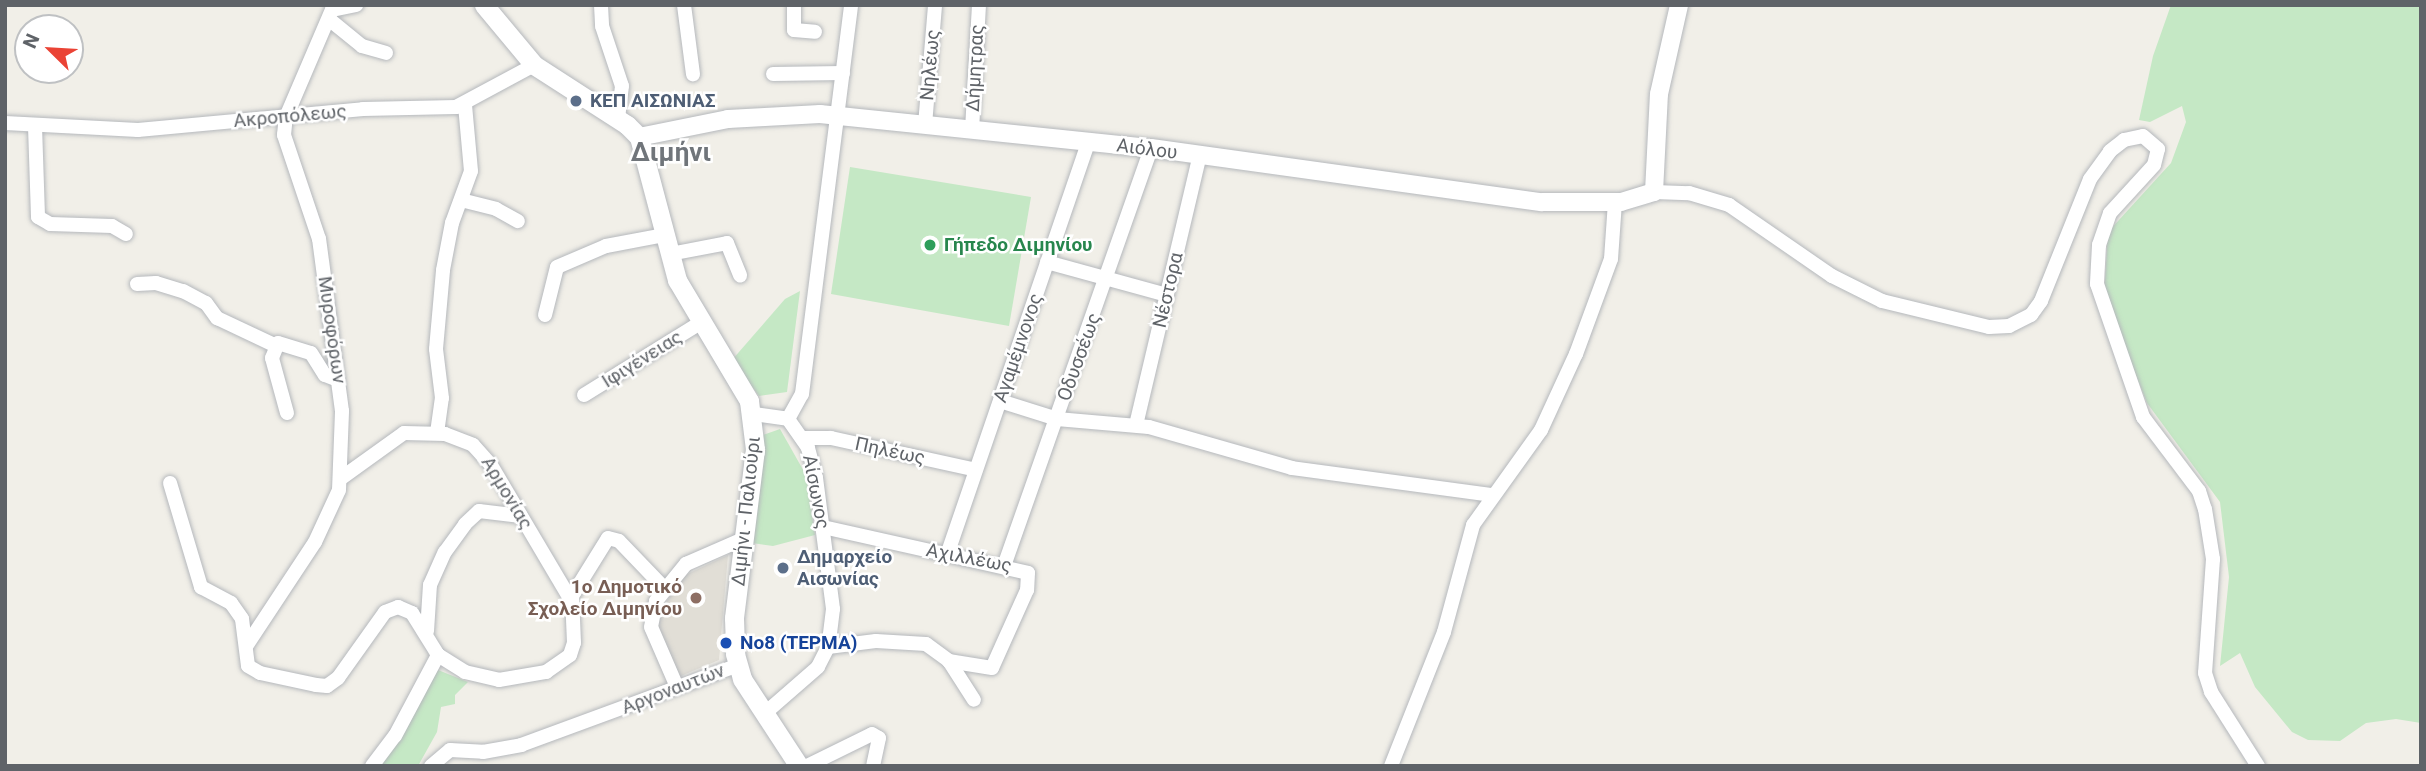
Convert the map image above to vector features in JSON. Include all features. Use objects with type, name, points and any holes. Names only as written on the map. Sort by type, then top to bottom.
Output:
[{"type":"main road","points":[[484,5],[534,65],[618,119],[639,137]]},
{"type":"main road","name":"Διμήνι - Παλιούρι","points":[[639,137],[685,299],[739,381],[754,414],[755,449],[734,626],[738,665],[799,766]]},
{"type":"street","points":[[356,5],[332,12],[362,46],[386,52]]},
{"type":"street","points":[[601,5],[602,26],[622,86],[618,119]]},
{"type":"street","points":[[684,5],[693,74]]},
{"type":"street","points":[[794,5],[794,30],[815,33]]},
{"type":"street","points":[[754,414],[788,419],[802,394],[851,5]]},
{"type":"street","name":"Νηλέως","points":[[925,125],[935,5]]},
{"type":"street","name":"Δήμητρας","points":[[972,130],[979,5]]},
{"type":"street","points":[[1679,5],[1658,94],[1654,192],[1689,193],[1729,205],[1832,276],[1882,301],[1989,327],[2009,326],[2031,315],[2041,301],[2090,179],[2110,151],[2124,140],[2143,136],[2158,149],[2154,165],[2110,213],[2099,245],[2097,284],[2143,417],[2199,491],[2205,509],[2213,559],[2205,673],[2211,692],[2258,766]]},
{"type":"street","name":"Μυροφόρων","points":[[247,645],[316,541],[332,510],[340,479],[343,427],[317,230],[287,154],[286,117],[332,12]]},
{"type":"street","name":"Ακροπόλεως","points":[[5,123],[138,130],[465,105],[534,65]]},
{"type":"street","points":[[773,74],[843,73]]},
{"type":"street","points":[[437,433],[442,398],[436,361],[436,328],[448,237],[472,155],[465,105]]},
{"type":"street","name":"Αιόλου","points":[[639,137],[728,118],[838,115],[1151,148],[1542,202],[1615,202],[1654,192]]},
{"type":"street","points":[[35,126],[38,218],[50,224],[118,227],[126,234]]},
{"type":"street","name":"Αγαμέμνονος","points":[[947,555],[1088,142]]},
{"type":"street","name":"Οδυσσέως","points":[[1004,566],[1151,148]]},
{"type":"street","name":"Νέστορα","points":[[1136,425],[1200,156]]},
{"type":"street","points":[[461,200],[496,209],[518,220]]},
{"type":"street","points":[[1391,766],[1444,632],[1467,540],[1491,495],[1556,402],[1611,259],[1615,202]]},
{"type":"street","points":[[545,316],[557,267],[606,246],[727,243],[740,276]]},
{"type":"street","points":[[1047,262],[1167,295]]},
{"type":"street","points":[[136,284],[156,282],[183,291],[206,303],[217,318],[274,345],[287,343],[310,353],[325,375],[338,380]]},
{"type":"street","name":"Ιφιγένειας","points":[[584,395],[700,323]]},
{"type":"street","points":[[274,345],[272,363],[287,413]]},
{"type":"street","points":[[1000,401],[1057,419],[1136,425],[1292,468],[1491,495]]},
{"type":"street","name":"Αίσωνος","points":[[765,713],[808,680],[828,647],[833,609],[814,467],[803,438],[788,419]]},
{"type":"street","name":"Αρμονίας","points":[[340,479],[399,434],[437,433],[458,438],[482,452],[572,601]]},
{"type":"street","name":"Πηλέως","points":[[803,438],[831,438],[976,470]]},
{"type":"street","points":[[170,483],[201,587],[233,605],[245,626],[246,662],[255,671],[327,686],[342,673],[389,609],[412,612],[435,650],[488,680],[546,672],[570,655],[574,643],[572,601],[580,580],[611,537],[635,555],[664,588]]},
{"type":"street","points":[[372,766],[395,736],[435,650],[426,598],[453,541],[479,511],[521,516]]},
{"type":"street","name":"Αχιλλέως","points":[[823,527],[1023,569],[1029,577],[992,668],[949,661]]},
{"type":"street","points":[[677,687],[651,626],[652,609],[664,588],[686,564],[743,539]]},
{"type":"street","points":[[828,647],[916,642],[949,661],[974,700]]},
{"type":"street","name":"Αργοναυτών","points":[[431,766],[454,749],[508,749],[610,714],[738,665]]},
{"type":"street","points":[[807,766],[872,734],[879,738],[873,766]]},
{"type":"shaded area","name":"1ο Δημοτικό Σχολείο Διμηνίου","points":[[728,555],[719,660],[676,678],[656,620],[681,577]]},
{"type":"green space","points":[[2171,5],[2421,5],[2421,723],[2396,719],[2366,723],[2340,741],[2308,740],[2292,732],[2255,687],[2240,653],[2220,666],[2229,577],[2220,502],[2147,403],[2104,295],[2108,232],[2171,163],[2186,122],[2182,106],[2150,122],[2139,120],[2153,56]]},
{"type":"green space","name":"Γήπεδο Διμηνίου","points":[[850,167],[1031,197],[1009,326],[831,294]]},
{"type":"green space","points":[[800,291],[787,392],[759,396],[732,360],[785,299]]},
{"type":"green space","points":[[780,429],[806,475],[815,535],[773,546],[752,543],[763,435]]},
{"type":"green space","points":[[438,670],[468,682],[455,695],[455,704],[441,707],[437,732],[418,766],[375,766]]},
{"type":"place","name":"ΚΕΠ ΑΙΣΩΝΙΑΣ","points":[[576,101]]},
{"type":"place","name":"Γήπεδο Διμηνίου","points":[[930,245]]},
{"type":"place","name":"Δημαρχείο Αισωνίας","points":[[783,568]]},
{"type":"place","name":"1ο Δημοτικό Σχολείο Διμηνίου","points":[[696,598]]},
{"type":"place","name":"Νο8 (ΤΕΡΜΑ)","points":[[726,643]]},
{"type":"district","name":"Διμήνι","points":[[671,153]]}]
